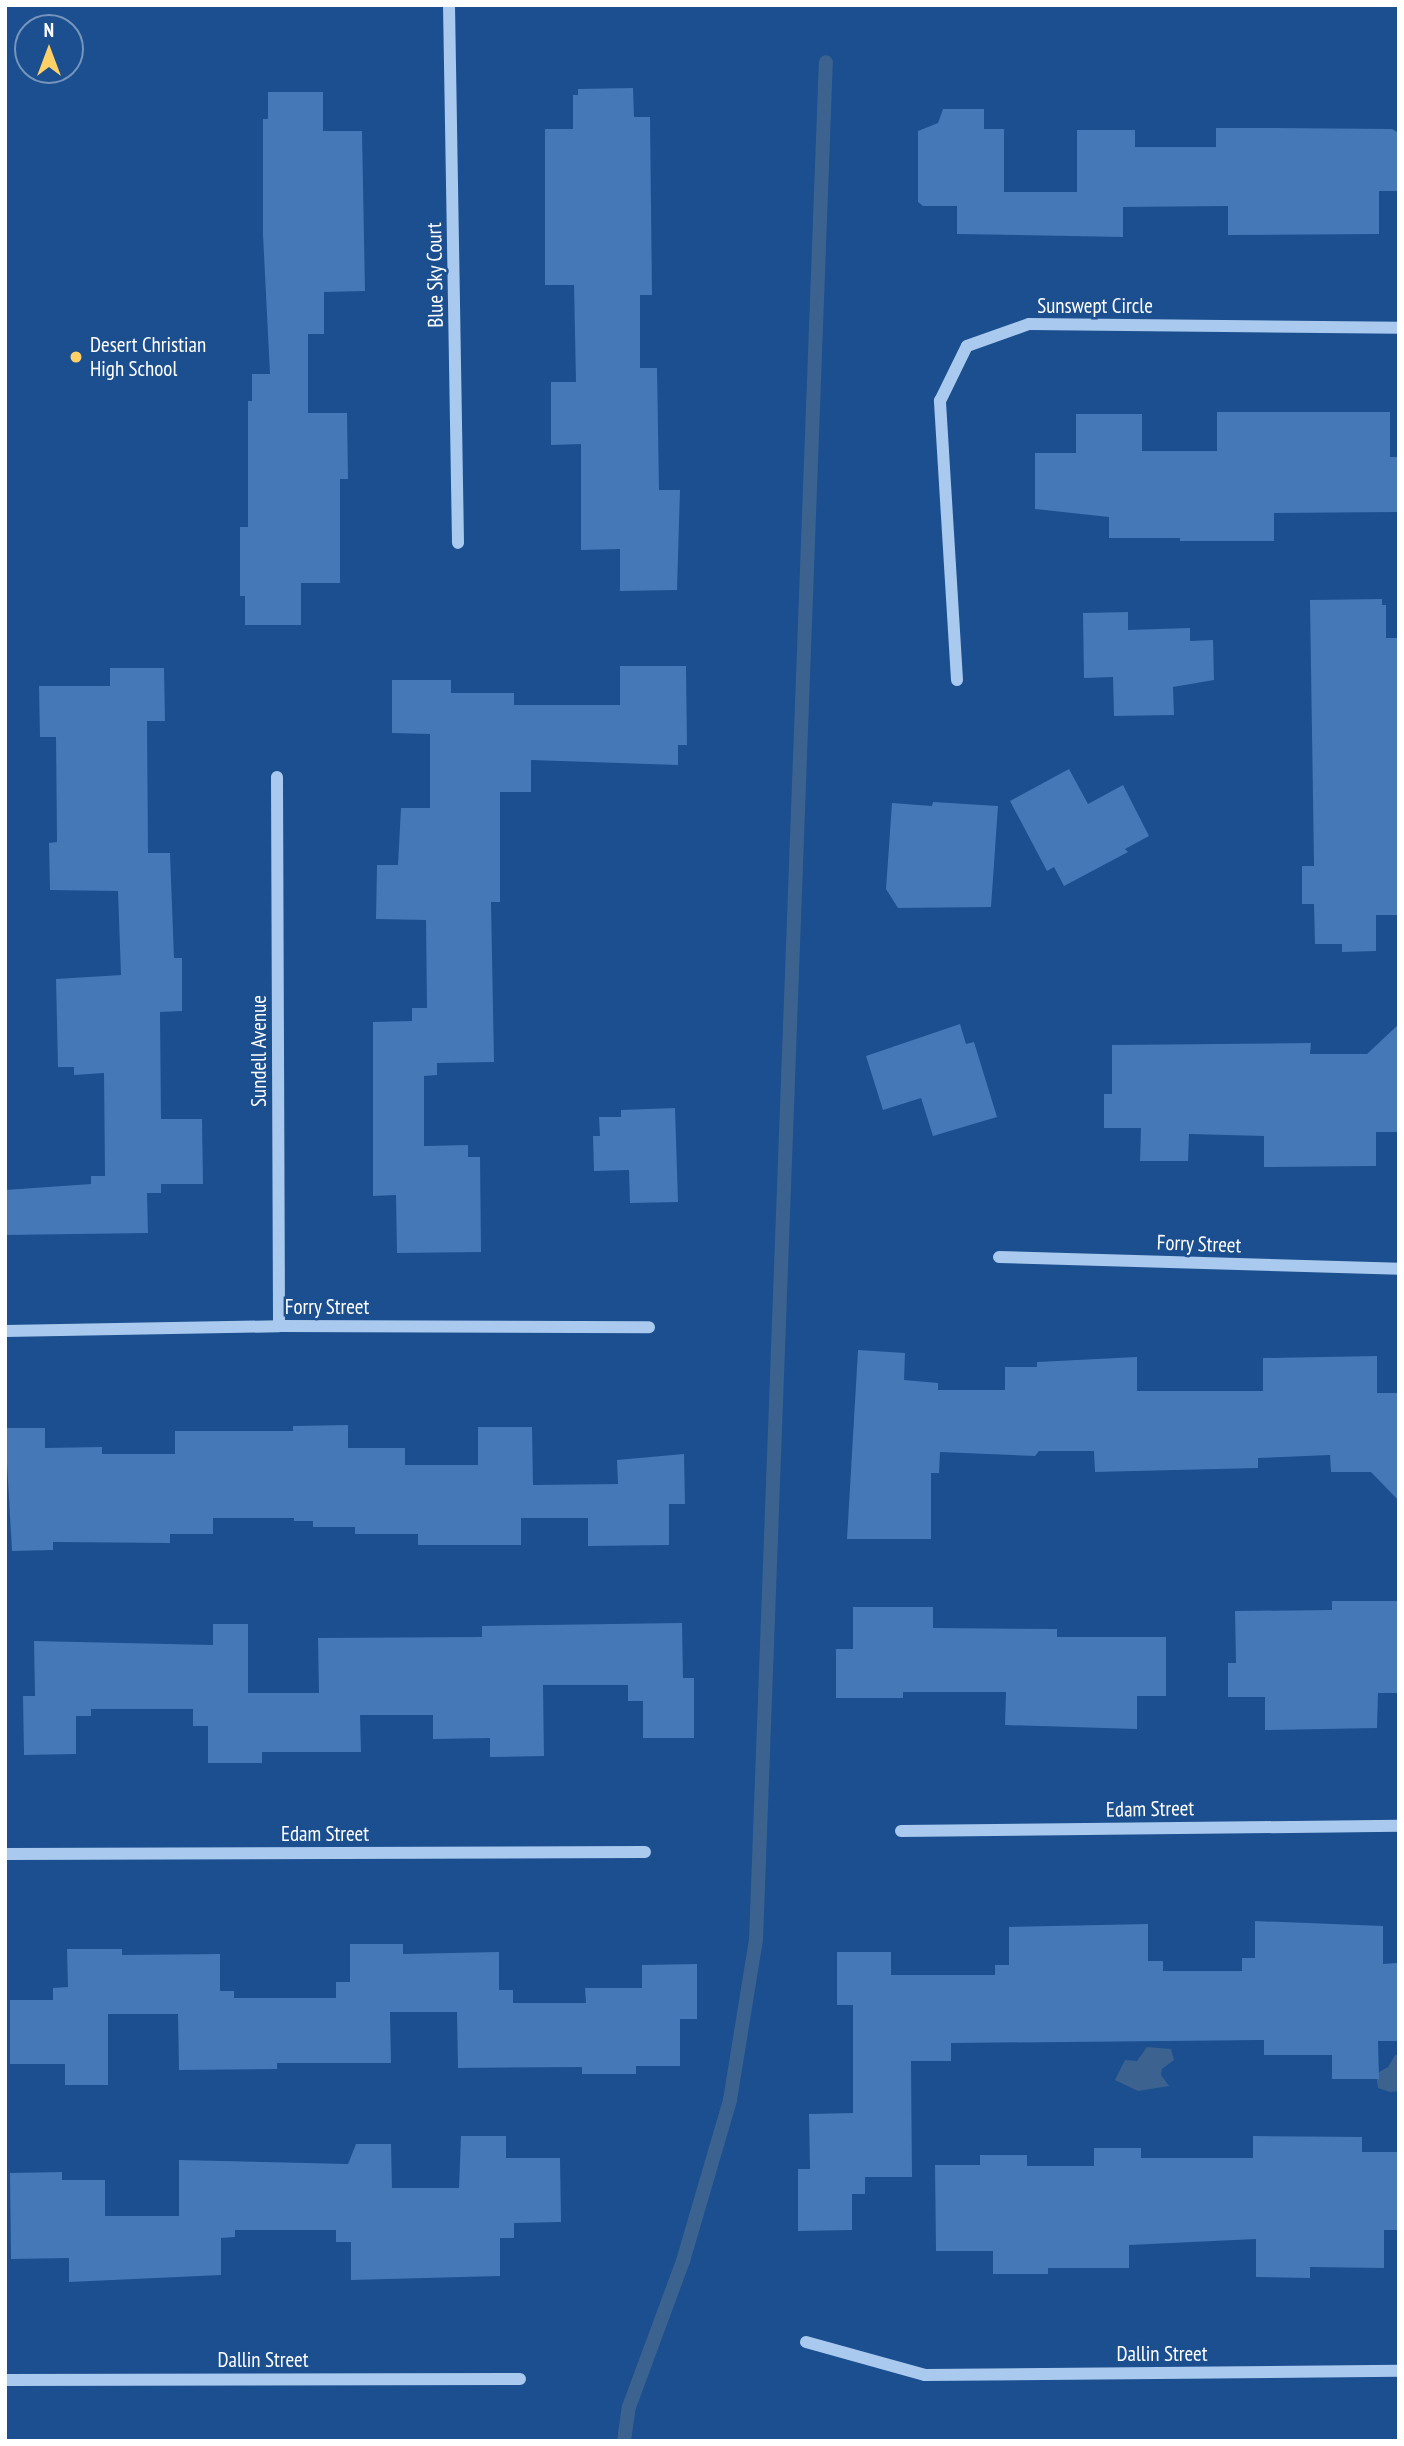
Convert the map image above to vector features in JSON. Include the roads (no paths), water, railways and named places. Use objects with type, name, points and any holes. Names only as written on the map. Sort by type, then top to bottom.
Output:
[{"type":"street","name":"Blue Sky Court","points":[[449,5],[458,543]]},
{"type":"street","name":"Sunswept Circle","points":[[957,680],[940,401],[967,346],[1029,324],[1399,328]]},
{"type":"street","name":"Sundell Avenue","points":[[277,777],[279,1325]]},
{"type":"street","name":"Forry Street","points":[[999,1257],[1399,1269]]},
{"type":"street","name":"Forry Street","points":[[5,1331],[279,1325],[649,1327]]},
{"type":"street","name":"Edam Street","points":[[901,1831],[1399,1826]]},
{"type":"street","name":"Edam Street","points":[[5,1854],[645,1852]]},
{"type":"street","name":"Dallin Street","points":[[806,2342],[925,2375],[1399,2371]]},
{"type":"street","name":"Dallin Street","points":[[5,2380],[520,2379]]},
{"type":"water","points":[[1147,2047],[1171,2049],[1174,2060],[1162,2069],[1161,2075],[1169,2086],[1138,2091],[1115,2080],[1125,2060],[1137,2061]]},
{"type":"water","points":[[1395,2055],[1399,2055],[1399,2091],[1390,2092],[1378,2088],[1376,2074],[1388,2067]]},
{"type":"waterway","points":[[624,2441],[629,2407],[683,2261],[730,2100],[756,1940],[826,62]]},
{"type":"place","name":"Desert Christian High School","points":[[76,357]]}]
